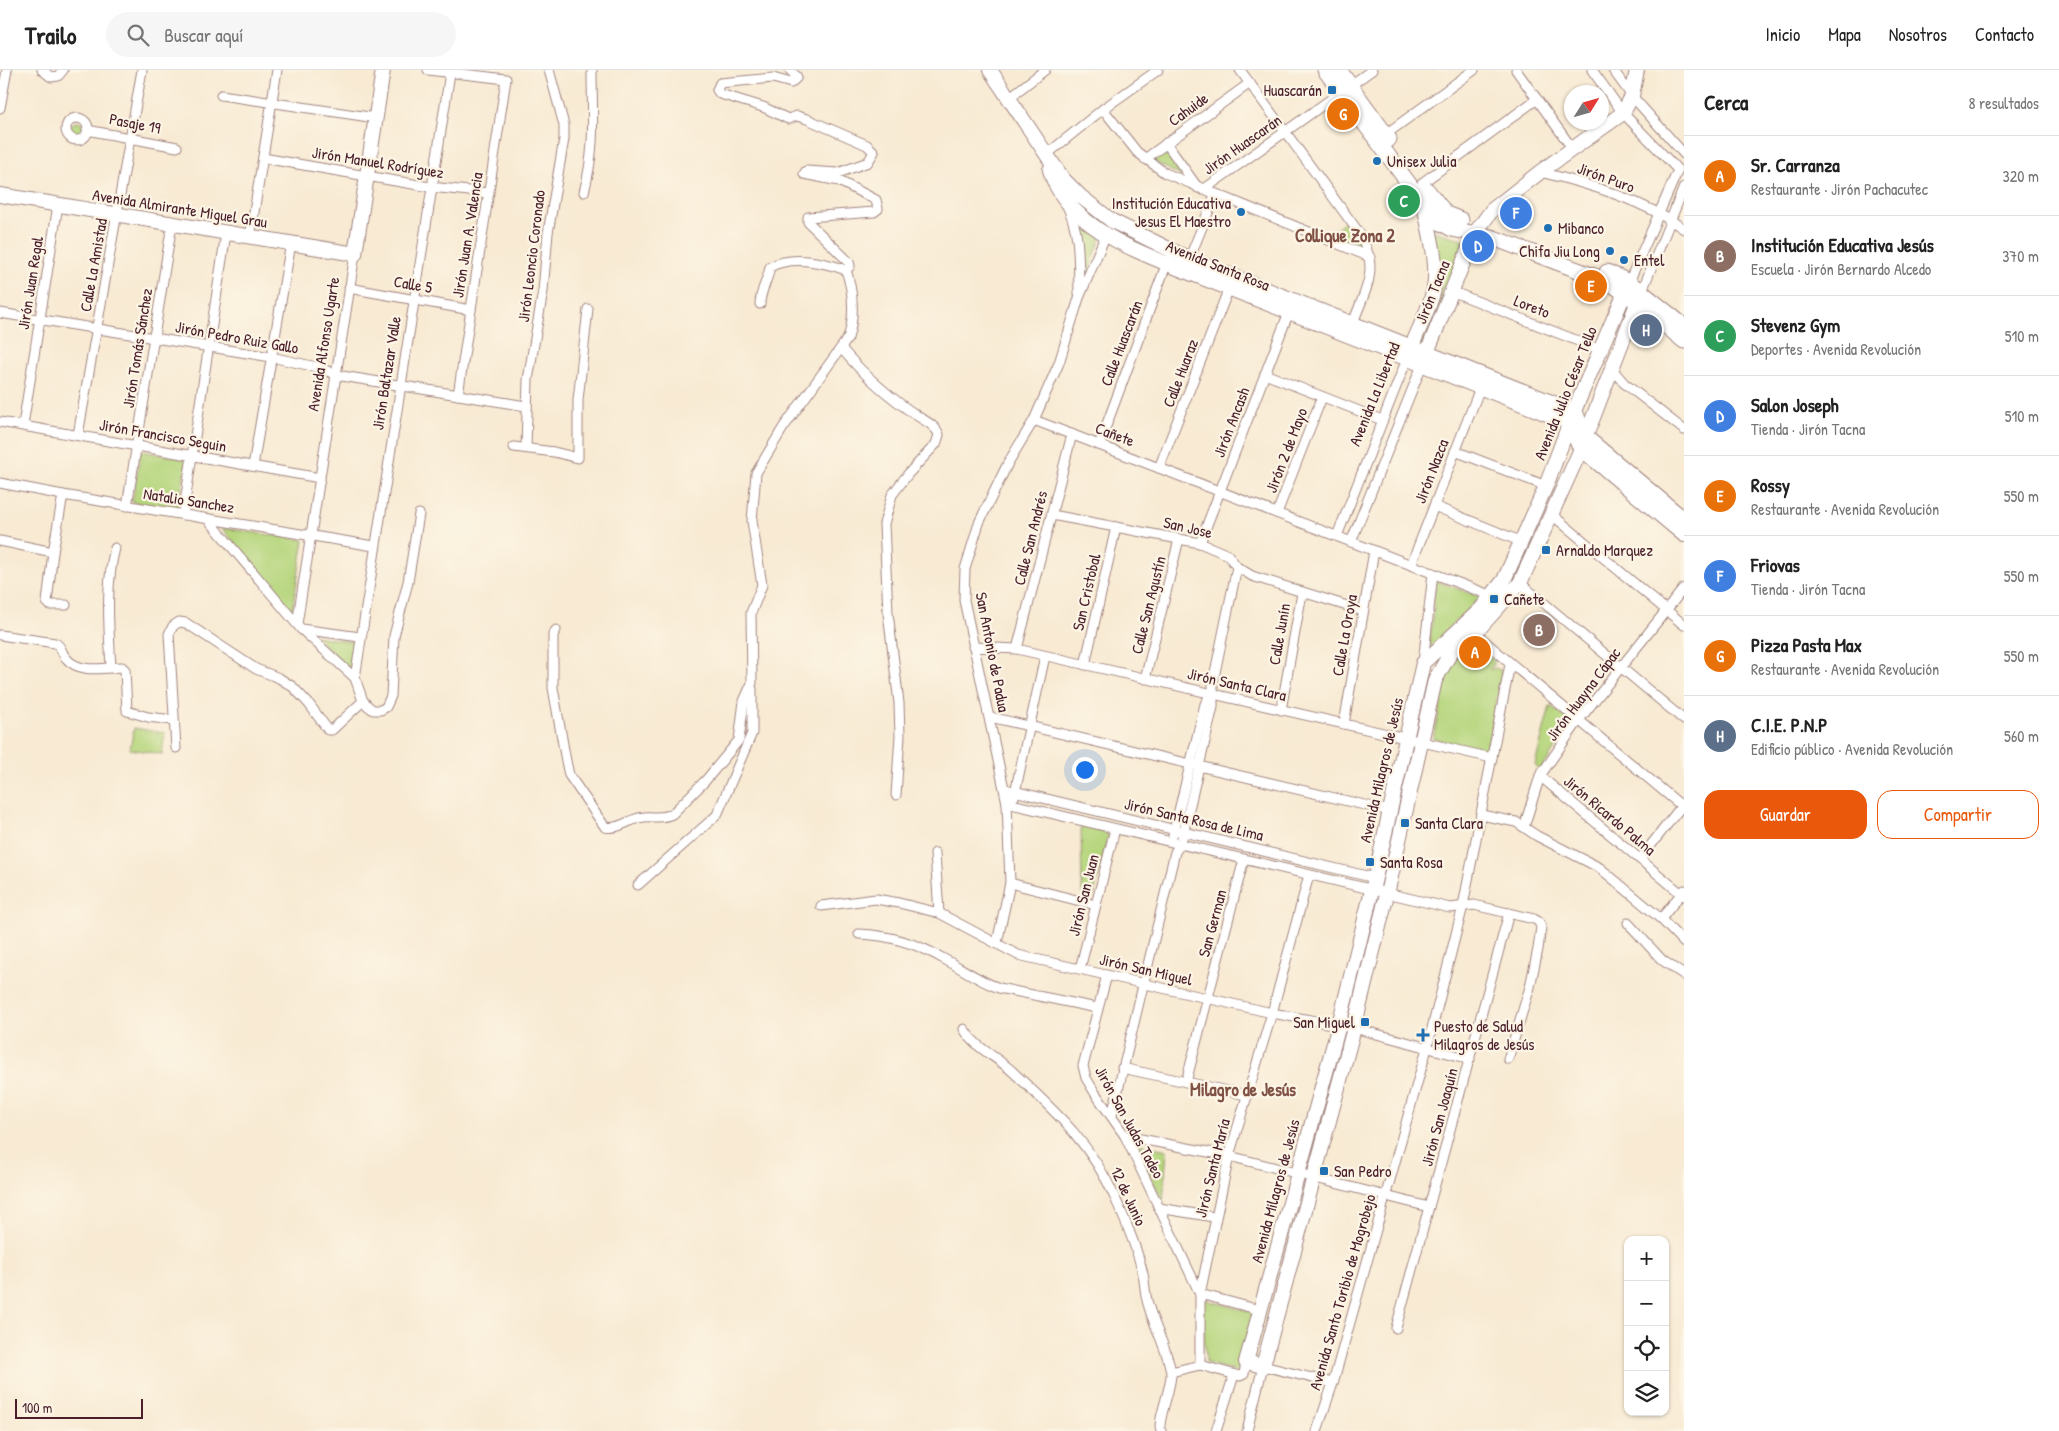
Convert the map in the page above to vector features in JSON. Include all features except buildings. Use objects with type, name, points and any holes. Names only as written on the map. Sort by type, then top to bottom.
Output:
[{"type":"main road","points":[[1325,70],[1386,134],[1446,214],[1478,229]]},
{"type":"main road","points":[[1338,70],[1345,89],[1424,204],[1441,223],[1452,229],[1496,228],[1633,292],[1684,326]]},
{"type":"main road","points":[[1633,292],[1684,341]]},
{"type":"street","points":[[0,108],[7,70]]},
{"type":"street","points":[[42,70],[47,76],[54,77],[63,70]]},
{"type":"street","name":"Calle La Amistad","points":[[78,435],[142,70]]},
{"type":"street","points":[[250,237],[277,70]]},
{"type":"street","name":"Avenida Alfonso Ugarte","points":[[299,626],[311,535],[384,70]]},
{"type":"street","points":[[428,70],[457,72]]},
{"type":"street","name":"Jirón Leoncio Coronado","points":[[526,448],[526,406],[549,224],[564,140],[564,124],[549,70]]},
{"type":"street","points":[[584,192],[591,167],[595,128],[592,70]]},
{"type":"street","points":[[790,70],[797,77],[791,83],[773,78],[720,83],[717,90],[720,94],[762,106],[788,119],[799,117],[821,125],[866,145],[874,152],[868,162],[838,173],[806,171],[804,173],[805,175],[839,181],[865,193],[878,204],[878,209],[874,212],[810,216],[807,219],[826,241],[849,262],[850,266],[846,270]]},
{"type":"street","points":[[990,70],[1010,97],[1046,155],[1103,109],[1158,70]]},
{"type":"street","points":[[1010,97],[1045,70]]},
{"type":"street","points":[[1240,70],[1360,234],[1370,257],[1370,276],[1353,323]]},
{"type":"street","name":"Jirón Huascarán","points":[[1201,189],[1286,132],[1372,70]]},
{"type":"street","points":[[1386,134],[1474,70]]},
{"type":"street","points":[[1516,70],[1572,148]]},
{"type":"street","points":[[1592,70],[1623,113],[1632,96],[1637,70]]},
{"type":"street","points":[[1613,70],[1632,96],[1684,154]]},
{"type":"street","name":"Jirón Juan A. Valencia","points":[[457,72],[506,79],[458,395]]},
{"type":"street","name":"Jirón Baltazar Valle","points":[[355,678],[430,187],[457,72]]},
{"type":"street","name":"Cahuide","points":[[1145,159],[1250,83]]},
{"type":"street","points":[[220,95],[376,118]]},
{"type":"street","points":[[1422,183],[1537,99]]},
{"type":"street","points":[[1103,109],[1145,159],[1164,173],[1370,257]]},
{"type":"street","name":"Jirón Tacna","points":[[1351,542],[1451,291],[1478,229],[1492,210],[1572,148],[1623,113]]},
{"type":"street","name":"Avenida Julio César Tello","points":[[1428,658],[1470,628],[1520,583],[1583,442],[1612,369],[1633,292],[1678,170],[1623,113]]},
{"type":"street","name":"Pasaje 19","points":[[88,130],[177,146]]},
{"type":"street","points":[[1166,144],[1201,189]]},
{"type":"street","name":"Avenida Santa Rosa","points":[[1046,155],[1052,178],[1061,194],[1090,214],[1112,221],[1169,257]]},
{"type":"street","name":"Avenida Santa Rosa","points":[[1046,155],[1106,234],[1187,265],[1353,323],[1409,353]]},
{"type":"street","name":"Jirón Manuel Rodríguez","points":[[263,158],[430,187],[489,193]]},
{"type":"street","name":"Jirón Puro","points":[[1540,172],[1625,199],[1671,220],[1684,229]]},
{"type":"street","name":"Avenida Julio César Tello","points":[[1441,667],[1504,580],[1546,486],[1572,417],[1601,350],[1671,220],[1684,187]]},
{"type":"street","name":"San Antonio de Padua","points":[[1061,194],[1077,234],[1079,298]]},
{"type":"street","points":[[1187,265],[1215,195]]},
{"type":"street","name":"Avenida Almirante Miguel Grau","points":[[0,196],[355,254]]},
{"type":"street","name":"Avenida La Libertad","points":[[1337,536],[1433,293],[1435,262],[1424,204]]},
{"type":"street","name":"Jirón Juan Regal","points":[[23,425],[58,205]]},
{"type":"street","points":[[1077,234],[1090,214]]},
{"type":"street","name":"San Antonio de Padua","points":[[996,943],[1010,883],[1010,791],[973,647],[964,600],[965,569],[979,522],[1008,463],[1034,420],[1059,364],[1079,298],[1112,221]]},
{"type":"street","name":"Jirón Tomás Sánchez","points":[[127,506],[172,224]]},
{"type":"street","points":[[183,515],[226,233]]},
{"type":"street","points":[[253,466],[291,244]]},
{"type":"street","name":"Calle Huascarán","points":[[1099,445],[1169,257]]},
{"type":"street","points":[[760,304],[760,294],[768,277],[770,266],[778,262],[800,260],[846,270]]},
{"type":"street","name":"Avenida Santa Rosa","points":[[1187,265],[1229,288],[1289,312],[1409,353],[1572,417]]},
{"type":"street","points":[[638,885],[717,815],[724,803],[752,733],[751,613],[762,585],[752,521],[756,473],[784,427],[848,338],[851,323],[852,289],[846,270]]},
{"type":"street","name":"Calle 5","points":[[350,288],[471,310]]},
{"type":"street","name":"Calle Huaraz","points":[[1159,468],[1229,288]]},
{"type":"street","name":"Loreto","points":[[1451,291],[1601,350]]},
{"type":"street","points":[[514,447],[578,458],[578,400],[588,310]]},
{"type":"street","name":"Jirón Ancash","points":[[1200,543],[1289,312]]},
{"type":"street","name":"Jirón Pedro Ruiz Gallo","points":[[0,313],[271,357],[321,368],[336,375],[526,406]]},
{"type":"street","points":[[841,348],[856,366],[904,407],[932,426],[939,435],[936,444],[908,474],[892,495],[884,524],[888,612],[899,703],[900,736],[896,795]]},
{"type":"street","name":"Avenida Santa Rosa","points":[[1424,359],[1480,388],[1572,417]]},
{"type":"street","points":[[1612,369],[1624,383],[1684,430]]},
{"type":"street","points":[[1265,374],[1382,420]]},
{"type":"street","name":"Jirón Nazca","points":[[1411,565],[1480,388]]},
{"type":"street","name":"Jirón 2 de Mayo","points":[[1277,513],[1322,397]]},
{"type":"street","points":[[1572,417],[1576,444],[1583,442]]},
{"type":"street","name":"Cañete","points":[[1034,420],[1492,596]]},
{"type":"street","name":"Jirón Francisco Seguin","points":[[0,422],[320,478]]},
{"type":"street","name":"Calle San Andrés","points":[[1017,649],[1072,434]]},
{"type":"street","points":[[1583,442],[1684,519]]},
{"type":"street","points":[[1583,442],[1684,535]]},
{"type":"street","points":[[1455,451],[1546,486]]},
{"type":"street","name":"Natalio Sanchez","points":[[0,483],[127,506],[374,546]]},
{"type":"street","points":[[64,495],[53,552],[47,602],[50,605],[66,605]]},
{"type":"street","points":[[1434,506],[1522,542]]},
{"type":"street","points":[[1550,513],[1684,625]]},
{"type":"street","points":[[208,519],[299,626],[355,678],[363,701],[373,710],[381,710],[386,707],[391,696],[394,636],[408,582],[419,514]]},
{"type":"street","name":"San Jose","points":[[1052,515],[1200,543],[1228,554],[1237,567],[1252,576],[1363,611]]},
{"type":"street","name":"San Cristobal","points":[[1085,665],[1116,527]]},
{"type":"street","name":"Calle San Agustín","points":[[1145,678],[1179,539]]},
{"type":"street","points":[[0,541],[53,552]]},
{"type":"street","points":[[111,668],[108,605],[110,566],[115,548]]},
{"type":"street","name":"Calle La Oroya","points":[[1344,724],[1374,551]]},
{"type":"street","points":[[1112,1115],[1195,765],[1205,704],[1212,694],[1237,567]]},
{"type":"street","points":[[1428,658],[1433,573]]},
{"type":"street","points":[[1520,583],[1684,720]]},
{"type":"street","name":"Jirón Huayna Cápac","points":[[1524,827],[1540,776],[1579,720],[1684,588]]},
{"type":"street","name":"Calle Junín","points":[[1281,710],[1302,593]]},
{"type":"street","points":[[176,748],[169,634],[173,626],[179,622],[186,623],[256,669],[293,686],[330,730],[363,701]]},
{"type":"street","points":[[299,626],[360,637]]},
{"type":"street","points":[[1470,628],[1510,664],[1683,806],[1640,859]]},
{"type":"street","points":[[556,630],[554,635],[553,688],[569,775],[605,827],[617,828],[642,817],[665,818],[672,814],[706,780],[739,740],[744,701],[752,683]]},
{"type":"street","points":[[0,635],[55,643],[59,645],[66,659],[79,668],[122,667],[125,670],[126,708],[129,712],[173,720]]},
{"type":"street","name":"Jirón Santa Clara","points":[[973,647],[1017,649],[1492,758]]},
{"type":"street","points":[[1010,791],[1030,726],[1045,656]]},
{"type":"street","name":"Avenida Milagros de Jesús","points":[[1246,1362],[1339,1025],[1428,658]]},
{"type":"street","name":"Avenida Santo Toribio de Mogrobejo","points":[[1317,1431],[1333,1383],[1427,1048],[1463,906],[1510,664]]},
{"type":"street","name":"Avenida Milagros de Jesús","points":[[1263,1366],[1354,1028],[1387,894],[1435,680],[1441,667]]},
{"type":"street","points":[[990,717],[1390,811]]},
{"type":"street","name":"Jirón Ricardo Palma","points":[[1540,776],[1683,893]]},
{"type":"street","name":"Jirón Santa Rosa de Lima","points":[[1010,791],[1179,831],[1374,884]]},
{"type":"street","name":"Jirón Santa Rosa de Lima","points":[[1010,804],[1177,842],[1309,875],[1374,884]]},
{"type":"street","points":[[1481,815],[1516,822],[1600,868],[1661,919],[1684,943]]},
{"type":"street","name":"Jirón San Juan","points":[[1080,969],[1115,829]]},
{"type":"street","points":[[935,853],[939,913]]},
{"type":"street","name":"San German","points":[[1186,1082],[1244,859]]},
{"type":"street","name":"Jirón Santa María","points":[[1200,1294],[1214,1217],[1229,1156],[1272,1012],[1309,875]]},
{"type":"street","points":[[1010,883],[1096,904]]},
{"type":"street","points":[[1374,884],[1387,894],[1450,908],[1474,905],[1534,919],[1539,922],[1541,928],[1530,987],[1508,1059]]},
{"type":"street","points":[[1661,919],[1683,893]]},
{"type":"street","name":"Jirón San Miguel","points":[[821,906],[876,899],[939,913],[1018,955],[1272,1012],[1354,1028],[1470,1059]]},
{"type":"street","name":"Jirón San Joaquín","points":[[1396,1328],[1509,913]]},
{"type":"street","points":[[1628,923],[1662,960],[1684,975]]},
{"type":"street","points":[[859,934],[873,934],[917,946],[944,958],[984,982],[999,988],[1097,1008]]},
{"type":"street","name":"Jirón San Judas Tadeo","points":[[1106,975],[1083,1066],[1086,1078],[1125,1136],[1200,1294],[1200,1365]]},
{"type":"street","name":"12 de Junio","points":[[964,1029],[972,1042],[1012,1071],[1071,1128],[1088,1148],[1112,1190],[1134,1241],[1143,1276],[1147,1303],[1171,1372],[1168,1397],[1160,1428]]},
{"type":"street","points":[[1122,1068],[1246,1095]]},
{"type":"street","points":[[1125,1136],[1229,1156],[1429,1207]]},
{"type":"street","points":[[1159,1208],[1214,1217]]},
{"type":"street","points":[[1200,1294],[1260,1310]]},
{"type":"street","points":[[1171,1372],[1200,1365],[1234,1375],[1244,1374],[1246,1362],[1333,1383]]},
{"type":"street","points":[[1247,1431],[1263,1366]]},
{"type":"street","points":[[1216,1431],[1234,1375]]},
{"type":"green space","points":[[77,122],[82,124],[84,129],[82,134],[77,136],[72,134],[70,129],[72,124]]},
{"type":"green space","points":[[1166,149],[1187,179],[1151,160]]},
{"type":"green space","points":[[1346,220],[1361,244],[1361,250],[1328,236]]},
{"type":"green space","points":[[1088,225],[1102,236],[1083,286],[1084,257],[1082,236]]},
{"type":"green space","points":[[1433,231],[1465,240],[1425,346],[1417,343],[1436,290]]},
{"type":"green space","points":[[141,451],[187,459],[178,510],[132,502]]},
{"type":"green space","points":[[222,528],[304,540],[292,611]]},
{"type":"green space","points":[[1436,581],[1480,597],[1429,648]]},
{"type":"green space","points":[[316,636],[353,642],[350,671]]},
{"type":"green space","points":[[1473,642],[1495,661],[1490,670],[1495,668],[1502,671],[1487,751],[1433,738],[1449,669],[1458,655]]},
{"type":"green space","points":[[1550,706],[1572,723],[1540,771],[1535,765]]},
{"type":"green space","points":[[134,728],[165,733],[162,754],[130,749]]},
{"type":"green space","points":[[1081,824],[1109,831],[1093,897],[1082,894]]},
{"type":"green space","points":[[1135,1143],[1167,1150],[1163,1202]]},
{"type":"green space","points":[[1202,1299],[1258,1314],[1243,1373],[1206,1363]]},
{"type":"place","name":"Huascarán","points":[[1332,90]]},
{"type":"place","name":"Pizza Pasta Max","points":[[1343,114]]},
{"type":"place","name":"Unisex Julia","points":[[1377,161]]},
{"type":"place","name":"Stevenz Gym","points":[[1404,201]]},
{"type":"place","name":"Institución Educativa Jesus El Maestro","points":[[1241,212]]},
{"type":"place","name":"Friovas","points":[[1516,213]]},
{"type":"place","name":"Mibanco","points":[[1548,228]]},
{"type":"place","name":"Salon Joseph","points":[[1478,246]]},
{"type":"place","name":"Chifa Jiu Long","points":[[1610,251]]},
{"type":"place","name":"Entel","points":[[1624,260]]},
{"type":"place","name":"Rossy","points":[[1591,286]]},
{"type":"place","name":"C.I.E. P.N.P","points":[[1646,330]]},
{"type":"place","name":"Arnaldo Marquez","points":[[1546,550]]},
{"type":"place","name":"Cañete","points":[[1494,599]]},
{"type":"place","name":"Institución Educativa Jesús","points":[[1539,630]]},
{"type":"place","name":"Sr. Carranza","points":[[1475,652]]},
{"type":"place","name":"Santa Clara","points":[[1405,823]]},
{"type":"place","name":"Santa Rosa","points":[[1370,862]]},
{"type":"place","name":"San Miguel","points":[[1365,1022]]},
{"type":"place","name":"Puesto de Salud Milagros de Jesús","points":[[1423,1035]]},
{"type":"place","name":"San Pedro","points":[[1324,1171]]},
{"type":"district","name":"Collique Zona 2","points":[[1345,235]]},
{"type":"district","name":"Milagro de Jesús","points":[[1243,1089]]}]
